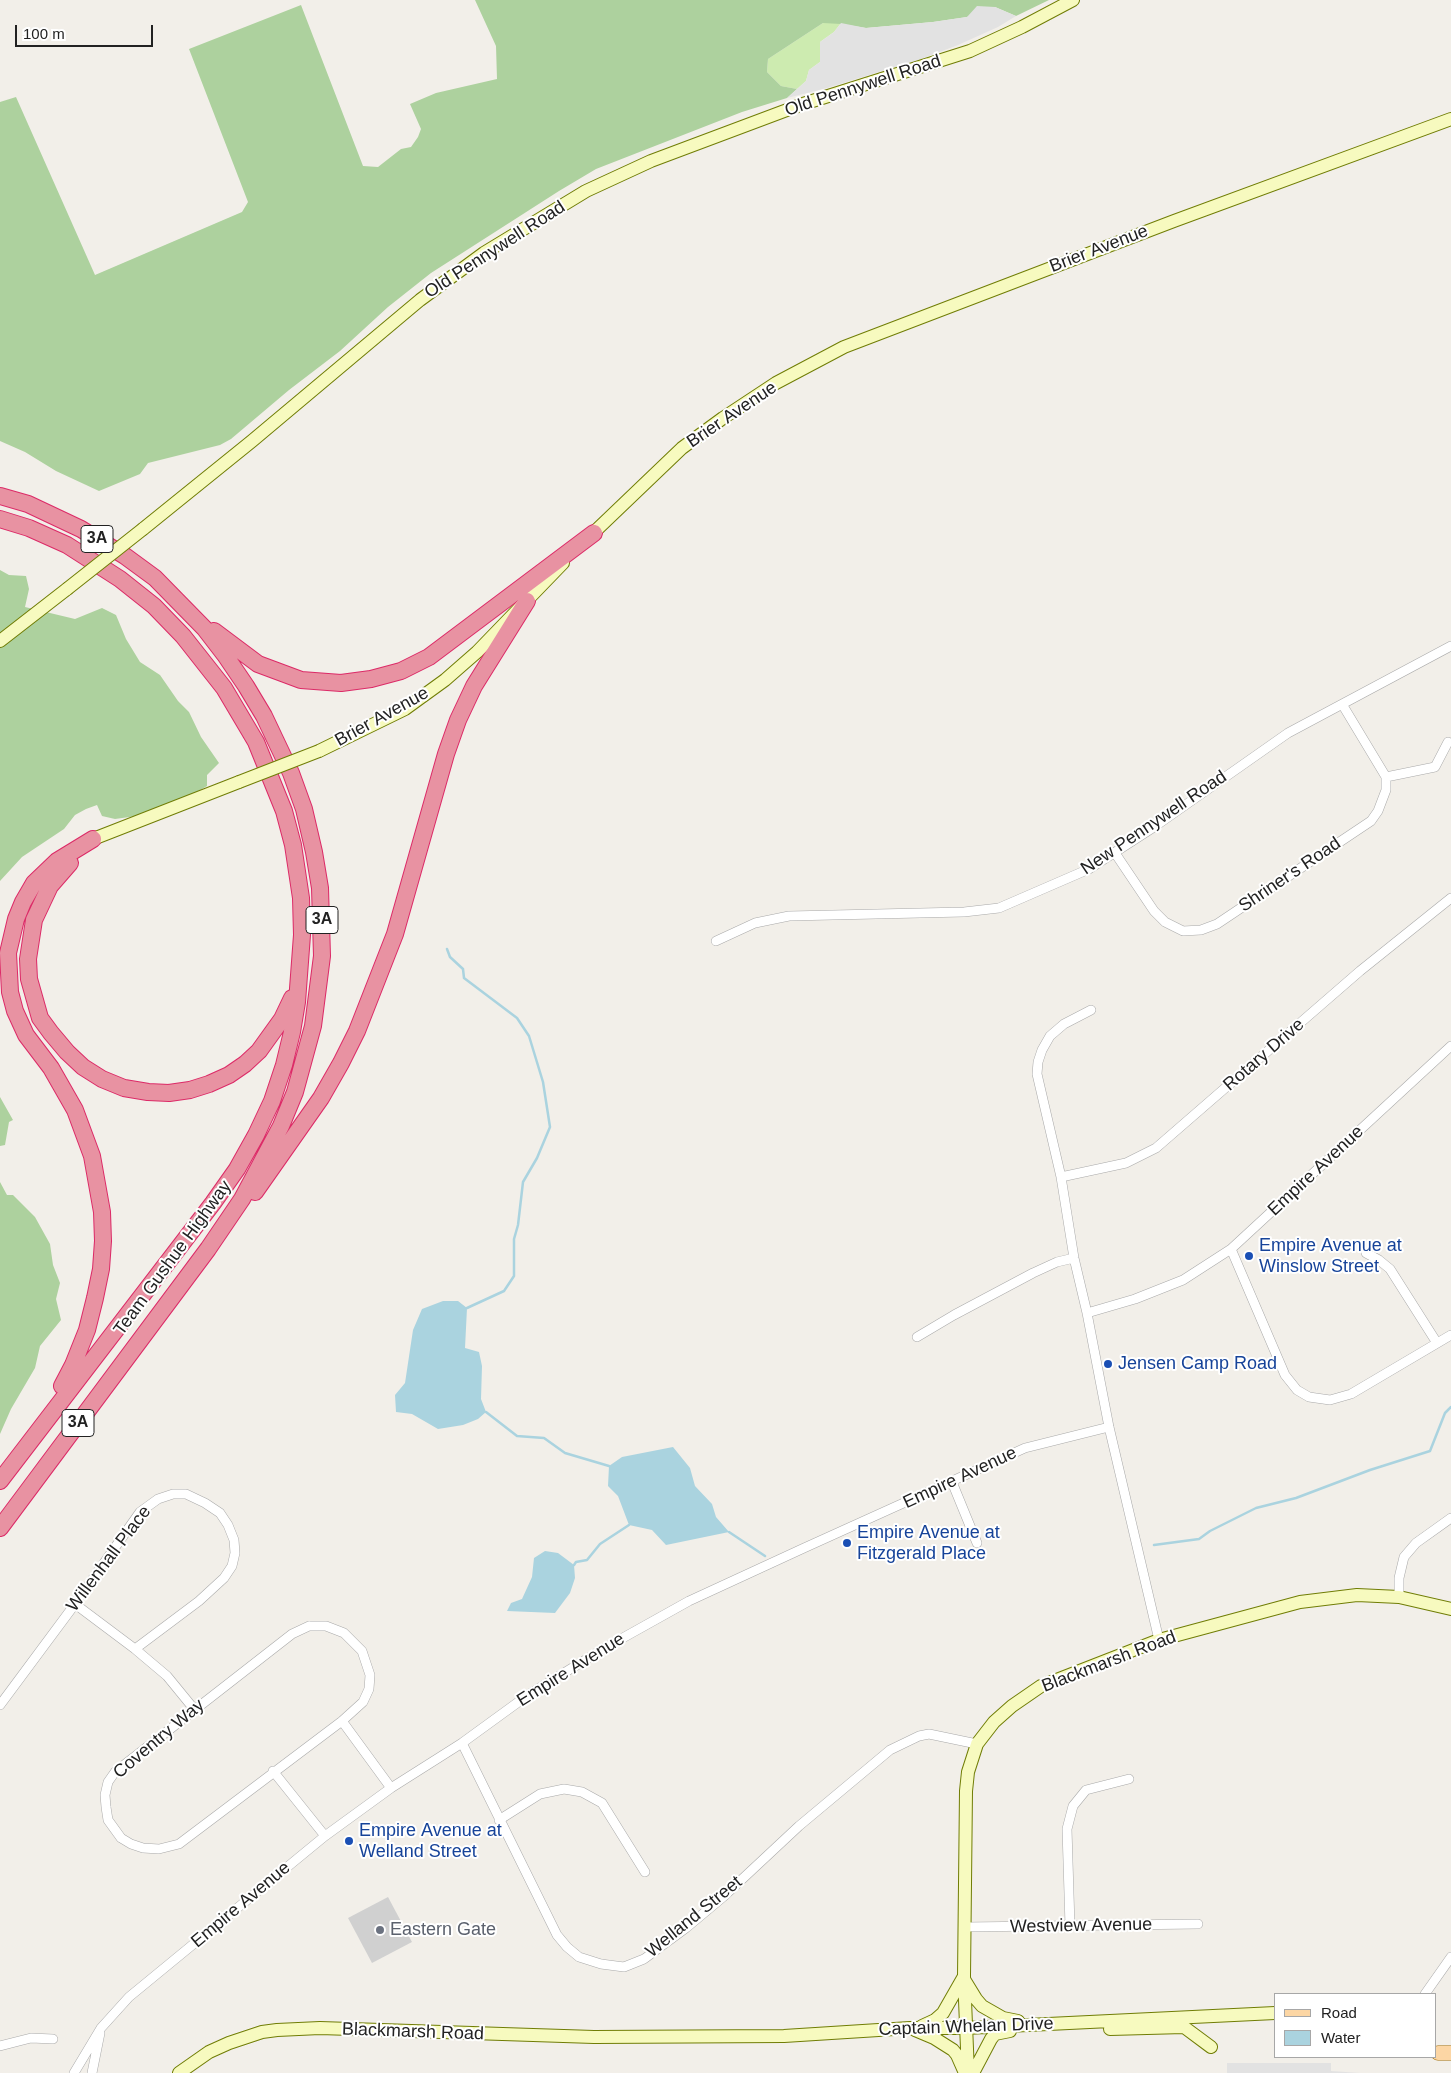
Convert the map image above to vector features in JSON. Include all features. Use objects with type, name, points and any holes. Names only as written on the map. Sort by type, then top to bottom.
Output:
[{"type":"highway","name":"Team Gushue Highway","points":[[0,496],[28,504],[81,529],[118,551],[155,578],[205,629],[246,686],[264,716],[288,766],[304,809],[314,852],[320,888],[322,924],[322,956],[313,1026],[295,1092],[281,1126],[264,1159],[242,1199],[208,1250],[0,1528]]},
{"type":"highway","name":"Team Gushue Highway","points":[[0,519],[29,528],[67,545],[120,579],[154,606],[183,636],[224,688],[256,742],[284,811],[293,845],[301,898],[302,935],[300,971],[292,1032],[284,1065],[272,1100],[256,1135],[237,1168],[213,1203],[0,1481]]},
{"type":"highway","points":[[180,604],[258,664],[301,680],[340,684],[371,679],[401,671],[429,657],[594,532]]},
{"type":"highway","points":[[208,1250],[236,1217],[283,1155],[341,1063],[372,996],[395,934],[446,754],[458,720],[474,686],[527,600]]},
{"type":"highway","points":[[92,840],[59,873],[41,901],[34,920],[28,959],[29,979],[40,1018],[66,1052],[83,1067],[102,1079],[124,1088],[170,1093],[190,1090],[229,1075],[246,1064],[270,1037],[282,1019],[292,998],[300,971]]},
{"type":"highway","points":[[40,1427],[73,1365],[87,1330],[101,1269],[103,1241],[102,1212],[92,1156],[75,1110],[52,1068],[26,1035],[15,1012],[10,992],[8,953],[16,919],[34,883],[57,861],[92,840]]},
{"type":"main road","name":"Old Pennywell Road","points":[[0,642],[252,441],[420,300],[484,253],[586,191],[651,162],[803,104],[970,51],[1022,27],[1073,0]]},
{"type":"main road","name":"Brier Avenue","points":[[92,840],[318,751],[405,708],[445,680],[477,652],[594,532],[682,448],[776,383],[844,347],[1183,218],[1451,120]]},
{"type":"main road","name":"Blackmarsh Road","points":[[967,2073],[964,1976],[966,1791],[968,1772],[977,1744],[994,1722],[1012,1706],[1041,1686],[1158,1640],[1300,1602],[1357,1595],[1399,1597],[1451,1609]]},
{"type":"main road","points":[[964,1976],[976,2000],[982,2006],[1003,2018],[1035,2025]]},
{"type":"main road","points":[[910,2028],[926,2025],[939,2017],[964,1976]]},
{"type":"main road","name":"Captain Whelan Drive","points":[[656,2037],[784,2036],[910,2028],[966,2028],[1274,2013]]},
{"type":"main road","points":[[1070,2022],[1079,2029],[1184,2027],[1211,2047]]},
{"type":"main road","points":[[973,2073],[995,2034],[1035,2025]]},
{"type":"main road","name":"Blackmarsh Road","points":[[180,2073],[209,2052],[229,2043],[262,2032],[277,2030],[320,2028],[514,2035],[656,2037]]},
{"type":"main road","points":[[910,2028],[934,2038],[953,2050],[967,2073]]},
{"type":"main road","points":[[1441,2052],[1451,2059]]},
{"type":"street","name":"New Pennywell Road","points":[[716,941],[755,924],[789,916],[964,912],[999,908],[1089,869],[1288,733],[1451,646]]},
{"type":"street","points":[[1342,704],[1386,777],[1435,767],[1448,742]]},
{"type":"street","name":"Shriner's Road","points":[[1115,853],[1154,911],[1165,922],[1183,931],[1201,930],[1217,924],[1371,821],[1383,801],[1386,790],[1386,777]]},
{"type":"street","name":"Rotary Drive","points":[[1061,1177],[1126,1163],[1156,1148],[1360,971],[1451,898]]},
{"type":"street","points":[[1091,1010],[1064,1024],[1050,1036],[1038,1062],[1040,1090],[1061,1177],[1074,1258],[1087,1313],[1108,1427],[1158,1640]]},
{"type":"street","name":"Empire Avenue","points":[[1087,1313],[1136,1300],[1174,1284],[1197,1272],[1231,1249],[1451,1046]]},
{"type":"street","points":[[1231,1249],[1285,1375],[1291,1385],[1303,1394],[1323,1400],[1344,1397],[1451,1335]]},
{"type":"street","points":[[1366,1253],[1380,1260],[1390,1269],[1437,1343]]},
{"type":"street","points":[[917,1337],[954,1315],[1034,1273],[1057,1262],[1074,1258]]},
{"type":"street","name":"Empire Avenue","points":[[74,2073],[101,2028],[129,1997],[324,1836],[392,1788],[462,1743],[528,1694],[603,1649],[689,1602],[1025,1448],[1108,1427]]},
{"type":"street","points":[[952,1482],[977,1543]]},
{"type":"street","name":"Willenhall Place","points":[[0,1705],[140,1512],[158,1498],[173,1494],[186,1494],[220,1513],[228,1525],[234,1540],[235,1553],[232,1566],[224,1578],[199,1601],[135,1649]]},
{"type":"street","points":[[1399,1597],[1399,1578],[1404,1558],[1416,1542],[1451,1518]]},
{"type":"street","points":[[75,1604],[135,1649],[167,1676],[194,1709]]},
{"type":"street","name":"Coventry Way","points":[[309,1626],[326,1626],[344,1633],[362,1651],[370,1675],[369,1689],[363,1702],[342,1721],[273,1771],[179,1844],[159,1850],[131,1844],[121,1838],[108,1820],[105,1795],[108,1782],[116,1772],[292,1634],[309,1626]]},
{"type":"street","points":[[342,1721],[392,1788]]},
{"type":"street","name":"Welland Street","points":[[462,1743],[557,1935],[579,1957],[601,1964],[624,1967],[644,1959],[686,1928],[799,1826],[890,1750],[911,1739],[929,1734],[977,1744]]},
{"type":"street","points":[[273,1771],[324,1836]]},
{"type":"street","points":[[1070,1926],[1068,1829],[1073,1806],[1086,1790],[1129,1779]]},
{"type":"street","points":[[499,1820],[540,1794],[564,1789],[582,1792],[602,1802],[646,1872]]},
{"type":"street","name":"Westview Avenue","points":[[965,1927],[1198,1924]]},
{"type":"street","points":[[1426,1993],[1451,1957]]},
{"type":"street","points":[[92,2073],[101,2028]]},
{"type":"street","points":[[0,2046],[30,2038],[53,2039]]},
{"type":"shaded area","points":[[977,6],[995,7],[1016,16],[998,27],[921,59],[827,88],[787,98],[806,81],[809,70],[820,62],[820,42],[834,32],[841,23],[866,28],[933,22],[967,17]]},
{"type":"shaded area","name":"Eastern Gate","points":[[388,1897],[412,1942],[372,1963],[348,1918]]},
{"type":"shaded area","points":[[1227,2063],[1331,2063],[1331,2071],[1360,2073],[1227,2073]]},
{"type":"green space","points":[[475,0],[1049,0],[1016,16],[995,7],[967,17],[933,22],[866,28],[823,23],[768,59],[767,72],[781,86],[797,89],[787,98],[742,112],[596,169],[559,191],[431,273],[388,307],[340,351],[289,390],[231,439],[220,445],[148,463],[140,474],[99,491],[56,471],[25,452],[0,441],[0,102],[16,97],[95,275],[242,212],[248,202],[189,49],[301,5],[363,166],[378,167],[401,149],[411,147],[418,137],[421,129],[410,104],[436,93],[497,79],[496,46]]},
{"type":"green space","points":[[823,23],[841,23],[834,32],[820,42],[820,62],[809,70],[806,81],[797,89],[781,86],[767,72],[768,59]]},
{"type":"green space","points":[[0,570],[9,575],[26,576],[29,589],[25,607],[75,619],[102,608],[116,615],[126,639],[140,662],[160,675],[178,701],[189,712],[201,737],[219,763],[207,775],[207,786],[180,802],[144,815],[115,819],[102,816],[97,805],[86,809],[75,815],[64,829],[22,857],[0,881]]},
{"type":"green space","points":[[0,1097],[13,1120],[9,1122],[5,1145],[0,1146]]},
{"type":"green space","points":[[0,1182],[7,1195],[13,1195],[35,1217],[50,1244],[53,1265],[60,1283],[56,1299],[61,1320],[40,1346],[35,1368],[11,1409],[0,1434]]},
{"type":"water","points":[[443,1301],[458,1301],[467,1308],[465,1348],[479,1352],[482,1366],[481,1399],[486,1412],[478,1419],[463,1425],[438,1429],[412,1414],[396,1412],[395,1395],[405,1383],[413,1330],[422,1309]]},
{"type":"water","points":[[673,1447],[690,1468],[695,1486],[712,1504],[716,1517],[729,1532],[666,1545],[652,1530],[629,1525],[618,1496],[608,1486],[609,1466],[622,1457]]},
{"type":"water","points":[[545,1551],[558,1553],[574,1565],[575,1578],[570,1593],[555,1613],[507,1611],[511,1603],[522,1599],[532,1577],[534,1558]]},
{"type":"waterway","points":[[447,949],[450,957],[463,969],[464,978],[517,1018],[529,1036],[543,1082],[550,1127],[537,1158],[523,1182],[518,1225],[514,1239],[514,1276],[504,1291],[467,1308]]},
{"type":"waterway","points":[[1154,1545],[1199,1539],[1210,1531],[1256,1508],[1296,1498],[1370,1470],[1430,1451],[1445,1413],[1451,1407]]},
{"type":"waterway","points":[[486,1412],[517,1436],[544,1438],[565,1453],[609,1466]]},
{"type":"waterway","points":[[574,1565],[576,1562],[587,1560],[600,1544],[629,1525]]},
{"type":"waterway","points":[[729,1532],[765,1556]]},
{"type":"place","name":"Empire Avenue at Winslow Street","points":[[1249,1256]]},
{"type":"place","name":"Jensen Camp Road","points":[[1108,1364]]},
{"type":"place","name":"Empire Avenue at Fitzgerald Place","points":[[847,1543]]},
{"type":"place","name":"Empire Avenue at Welland Street","points":[[349,1841]]},
{"type":"place","name":"Eastern Gate","points":[[380,1930]]}]
